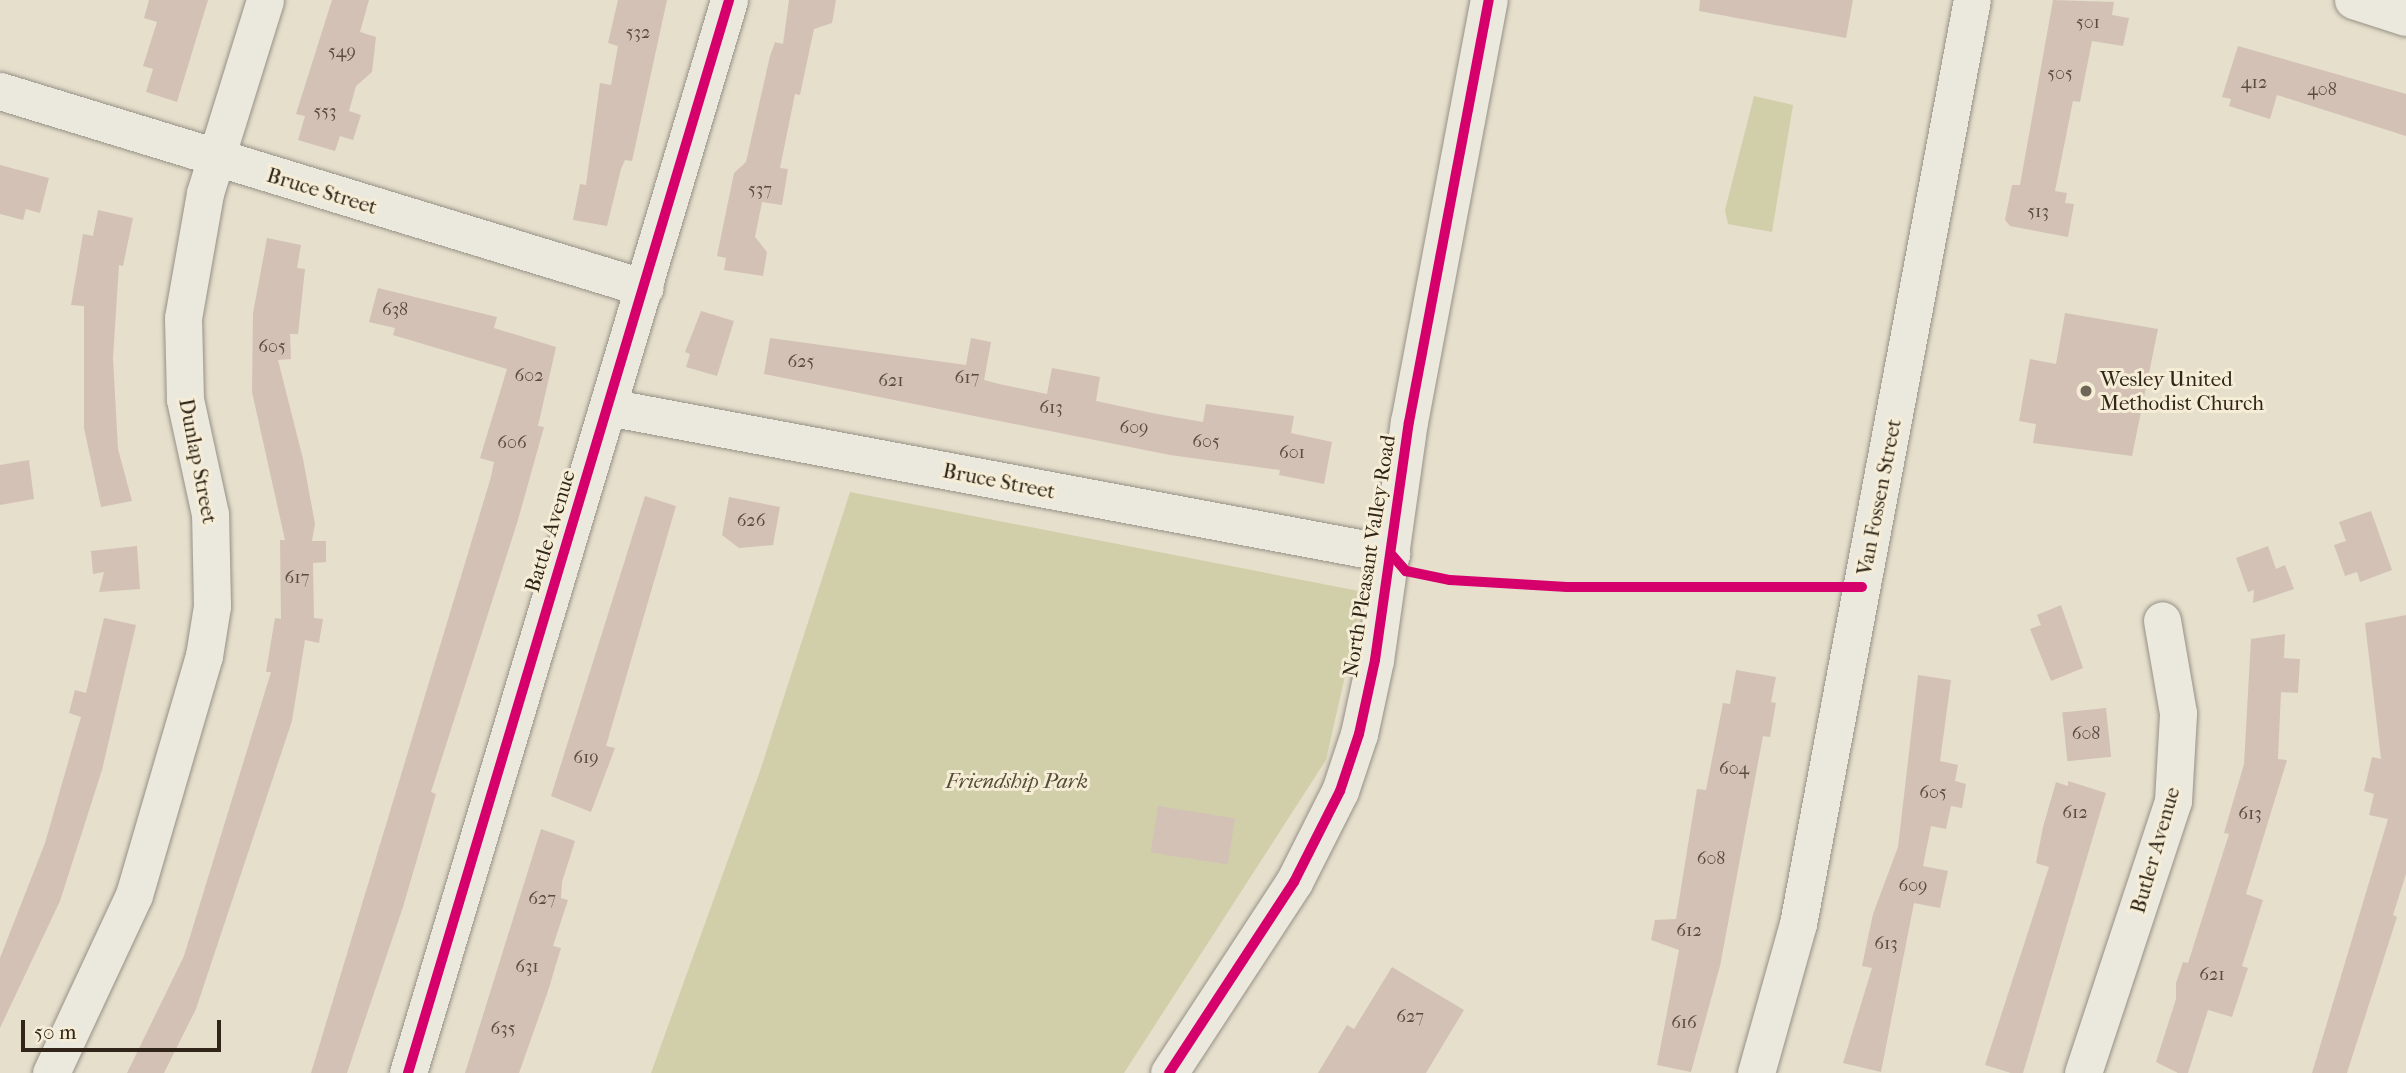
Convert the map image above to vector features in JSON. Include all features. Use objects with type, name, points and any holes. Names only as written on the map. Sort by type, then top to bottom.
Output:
[{"type":"street","name":"Dunlap Street","points":[[51,1073],[134,895],[204,656],[212,606],[211,514],[181,354],[191,250],[265,0]]},
{"type":"street","name":"Battle Avenue","points":[[408,1073],[729,0]]},
{"type":"street","name":"North Pleasant Valley Road","points":[[1169,1073],[1273,917],[1340,791],[1375,660],[1409,422],[1489,0]]},
{"type":"street","name":"Van Fossen Street","points":[[1756,1073],[1804,897],[1972,0]]},
{"type":"street","points":[[2353,0],[2401,10]]},
{"type":"street","name":"Bruce Street","points":[[0,91],[645,288]]},
{"type":"street","name":"Bruce Street","points":[[608,407],[1391,554]]},
{"type":"street","name":"Butler Avenue","points":[[2083,1073],[2173,801],[2178,713],[2162,620]]},
{"type":"green space","points":[[1754,96],[1793,105],[1772,232],[1728,224],[1725,210]]},
{"type":"green space","name":"Friendship Park","points":[[850,492],[1364,592],[1326,760],[1124,1073],[651,1073],[760,771]]},
{"type":"building","points":[[149,0],[208,0],[177,102],[146,92],[153,69],[143,66],[157,22],[144,18]]},
{"type":"building","points":[[332,0],[369,0],[360,32],[376,37],[372,72],[356,86],[349,111],[361,115],[353,140],[340,136],[335,151],[298,140],[305,116],[296,114]]},
{"type":"building","points":[[618,0],[667,0],[632,161],[625,160],[621,169],[607,226],[573,220],[580,184],[586,185],[600,83],[611,85],[618,46],[608,43]]},
{"type":"building","points":[[789,0],[836,0],[832,23],[814,29],[800,95],[795,94],[780,168],[788,169],[782,205],[762,202],[755,237],[767,252],[763,276],[724,270],[726,258],[717,256],[734,173],[746,162],[770,56],[775,42],[783,44]]},
{"type":"building","points":[[1700,0],[1853,0],[1846,38],[1699,11]]},
{"type":"building","points":[[2053,0],[2114,2],[2112,15],[2129,18],[2123,46],[2092,41],[2080,102],[2073,101],[2055,191],[2067,193],[2065,203],[2074,204],[2068,237],[2010,226],[2005,220],[2012,185],[2020,185]]},
{"type":"building","points":[[2238,46],[2406,94],[2406,136],[2277,95],[2270,119],[2229,106],[2231,99],[2222,97]]},
{"type":"building","points":[[0,165],[49,178],[40,213],[26,209],[23,220],[0,214]]},
{"type":"building","points":[[98,210],[133,218],[123,266],[119,265],[113,358],[118,449],[132,501],[101,507],[84,428],[84,306],[71,305],[83,234],[93,236]]},
{"type":"building","points":[[267,238],[301,245],[297,268],[305,269],[298,334],[290,334],[291,359],[278,360],[303,459],[315,524],[312,541],[326,541],[326,562],[313,563],[314,618],[323,619],[319,643],[305,640],[292,721],[196,1009],[164,1073],[127,1073],[184,956],[271,672],[266,672],[275,618],[281,619],[280,540],[285,540],[252,392],[253,313]]},
{"type":"building","points":[[378,288],[497,317],[494,328],[556,347],[538,426],[544,427],[518,520],[431,792],[436,794],[403,907],[347,1073],[311,1073],[491,477],[494,462],[480,458],[507,369],[393,335],[395,328],[369,322]]},
{"type":"building","points":[[701,311],[734,321],[717,376],[686,367],[690,354],[685,352]]},
{"type":"building","name":"Wesley United Methodist Church","points":[[2065,313],[2158,329],[2132,456],[2033,443],[2036,424],[2019,421],[2030,359],[2056,364]]},
{"type":"building","points":[[770,338],[966,365],[971,338],[991,342],[984,380],[999,384],[1047,394],[1052,368],[1100,377],[1096,401],[1157,414],[1203,422],[1206,404],[1294,416],[1291,433],[1332,442],[1324,484],[1279,475],[1280,470],[1170,455],[764,374]]},
{"type":"building","points":[[29,460],[34,499],[0,505],[0,465]]},
{"type":"building","points":[[645,496],[676,506],[606,746],[615,748],[591,812],[551,796]]},
{"type":"building","points":[[729,497],[780,507],[773,545],[739,548],[722,535]]},
{"type":"building","points":[[2371,511],[2392,570],[2360,582],[2357,572],[2345,576],[2334,545],[2346,541],[2339,522]]},
{"type":"building","points":[[137,546],[140,589],[99,592],[104,572],[93,574],[91,551]]},
{"type":"building","points":[[2268,546],[2276,569],[2285,565],[2294,589],[2253,603],[2254,590],[2248,592],[2236,558]]},
{"type":"building","points":[[2061,605],[2083,668],[2051,681],[2030,629],[2041,625],[2037,615]]},
{"type":"building","points":[[2406,615],[2406,874],[2393,915],[2397,917],[2347,1073],[2312,1073],[2388,819],[2369,815],[2374,794],[2364,791],[2372,757],[2381,759],[2365,623]]},
{"type":"building","points":[[104,618],[136,625],[102,770],[60,901],[0,1028],[0,958],[45,843],[81,717],[69,713],[75,690],[86,693]]},
{"type":"building","points":[[2285,634],[2284,658],[2300,659],[2298,693],[2281,692],[2278,759],[2287,760],[2246,894],[2263,900],[2242,966],[2248,968],[2232,1017],[2208,1010],[2188,1073],[2178,1073],[2156,1062],[2176,999],[2176,983],[2183,962],[2188,963],[2229,834],[2224,833],[2244,764],[2251,639]]},
{"type":"building","points":[[1736,670],[1776,677],[1771,702],[1776,703],[1770,737],[1763,736],[1720,966],[1691,1072],[1657,1065],[1679,950],[1651,940],[1655,920],[1676,919],[1697,789],[1706,790],[1723,703],[1730,704]]},
{"type":"building","points":[[1918,675],[1951,680],[1940,761],[1958,765],[1955,781],[1966,784],[1962,808],[1951,806],[1946,829],[1931,826],[1923,866],[1948,871],[1940,908],[1914,903],[1881,1072],[1843,1063],[1872,968],[1862,966],[1873,914],[1898,847]]},
{"type":"building","points":[[2106,708],[2111,757],[2067,761],[2062,713]]},
{"type":"building","points":[[2068,781],[2106,793],[2023,1073],[2011,1073],[1985,1065],[2049,867],[2036,863],[2056,782],[2068,786]]},
{"type":"building","points":[[1158,806],[1235,818],[1228,865],[1151,852]]},
{"type":"building","points":[[541,829],[575,841],[562,882],[561,898],[568,900],[553,946],[561,948],[548,991],[519,1073],[465,1073]]},
{"type":"building","points":[[1392,967],[1464,1010],[1426,1073],[1318,1073],[1347,1025],[1354,1029]]},
{"type":"cycle path","points":[[408,1073],[729,0]]},
{"type":"cycle path","points":[[1169,1073],[1294,882],[1340,791],[1359,734],[1375,660],[1409,422],[1489,0]]},
{"type":"cycle path","points":[[1391,554],[1406,571],[1450,580],[1567,587],[1862,587]]},
{"type":"place","name":"Wesley United Methodist Church","points":[[2086,391]]}]
